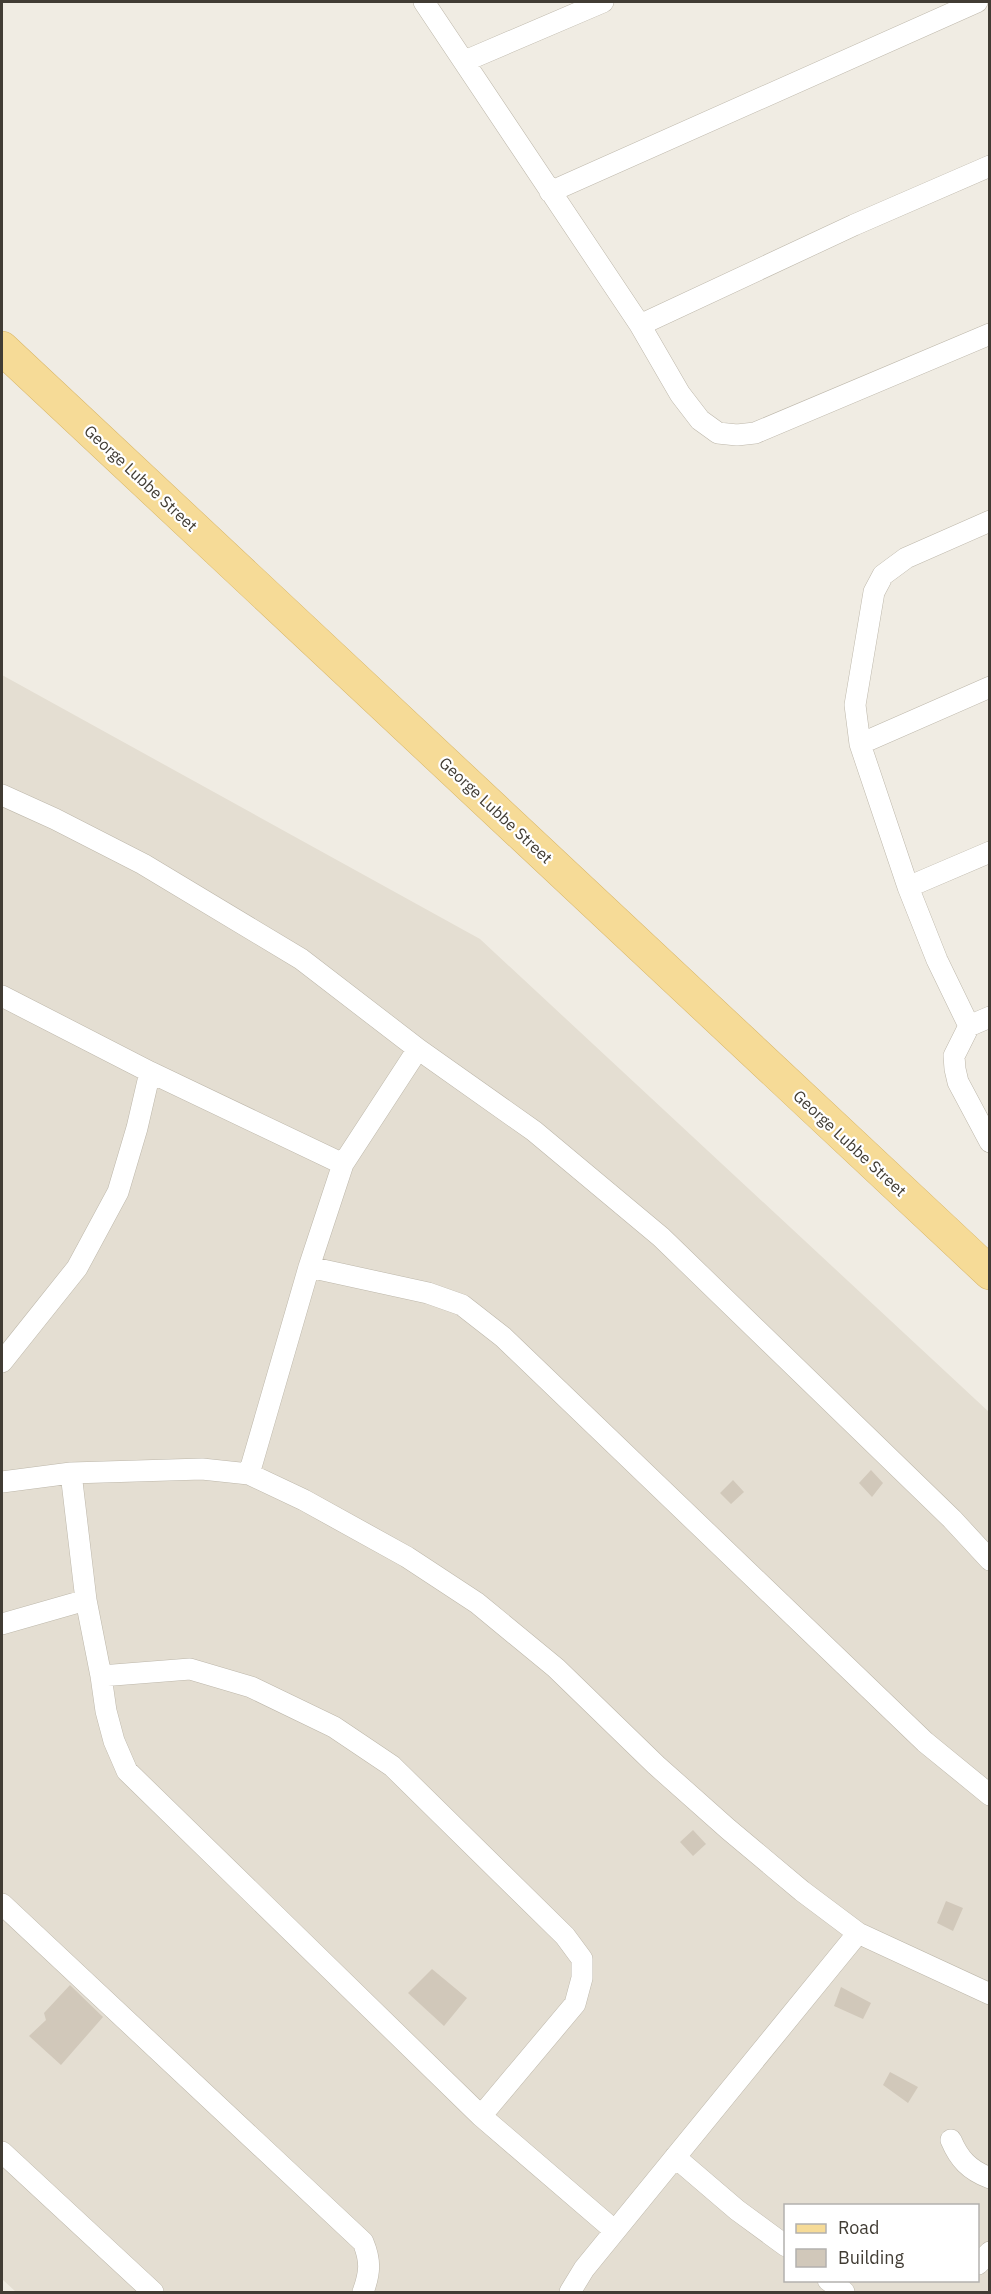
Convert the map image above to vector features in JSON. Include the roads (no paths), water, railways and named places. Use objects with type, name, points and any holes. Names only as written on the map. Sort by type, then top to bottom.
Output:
[{"type":"main road","name":"George Lubbe Street","points":[[2,348],[990,1273]]},
{"type":"street","points":[[424,2],[640,325],[680,394],[700,420],[718,433],[737,435],[755,433],[990,334]]},
{"type":"street","points":[[465,61],[603,2]]},
{"type":"street","points":[[550,192],[977,2]]},
{"type":"street","points":[[640,325],[854,225],[990,166]]},
{"type":"street","points":[[969,1026],[936,960],[908,887],[860,744],[855,705],[874,592],[883,575],[906,558],[990,521]]},
{"type":"street","points":[[860,744],[990,687]]},
{"type":"street","points":[[2,795],[143,864],[291,953],[418,1049],[534,1131],[661,1237],[952,1519],[990,1560]]},
{"type":"street","points":[[908,887],[990,852]]},
{"type":"street","points":[[2,996],[150,1072],[343,1164]]},
{"type":"street","points":[[990,1017],[969,1026],[954,1056],[958,1082],[990,1142]]},
{"type":"street","points":[[249,1474],[309,1267],[343,1164],[418,1049]]},
{"type":"street","points":[[2,1362],[78,1268],[118,1192],[137,1128],[150,1072]]},
{"type":"street","points":[[309,1267],[428,1293],[462,1305],[503,1337],[926,1742],[990,1794]]},
{"type":"street","points":[[2,1482],[71,1473],[202,1469],[249,1474],[304,1500],[407,1557],[477,1603],[556,1668],[656,1765],[728,1829],[802,1891],[858,1933],[990,1994]]},
{"type":"street","points":[[71,1473],[86,1600],[106,1711],[114,1740],[127,1771],[481,2116],[615,2231]]},
{"type":"street","points":[[2,1624],[86,1600]]},
{"type":"street","points":[[101,1676],[190,1669],[251,1687],[334,1727],[392,1766],[565,1936],[582,1959],[582,1978],[574,2004],[481,2116]]},
{"type":"street","points":[[2,1904],[363,2242],[369,2257],[369,2275],[363,2292]]},
{"type":"street","points":[[570,2292],[584,2269],[858,1933]]},
{"type":"street","points":[[951,2139],[958,2157],[975,2172],[990,2178]]},
{"type":"street","points":[[2,2152],[153,2292]]},
{"type":"street","points":[[675,2157],[737,2210],[784,2245]]},
{"type":"street","points":[[979,2263],[990,2252]]},
{"type":"street","points":[[831,2282],[844,2292]]}]
